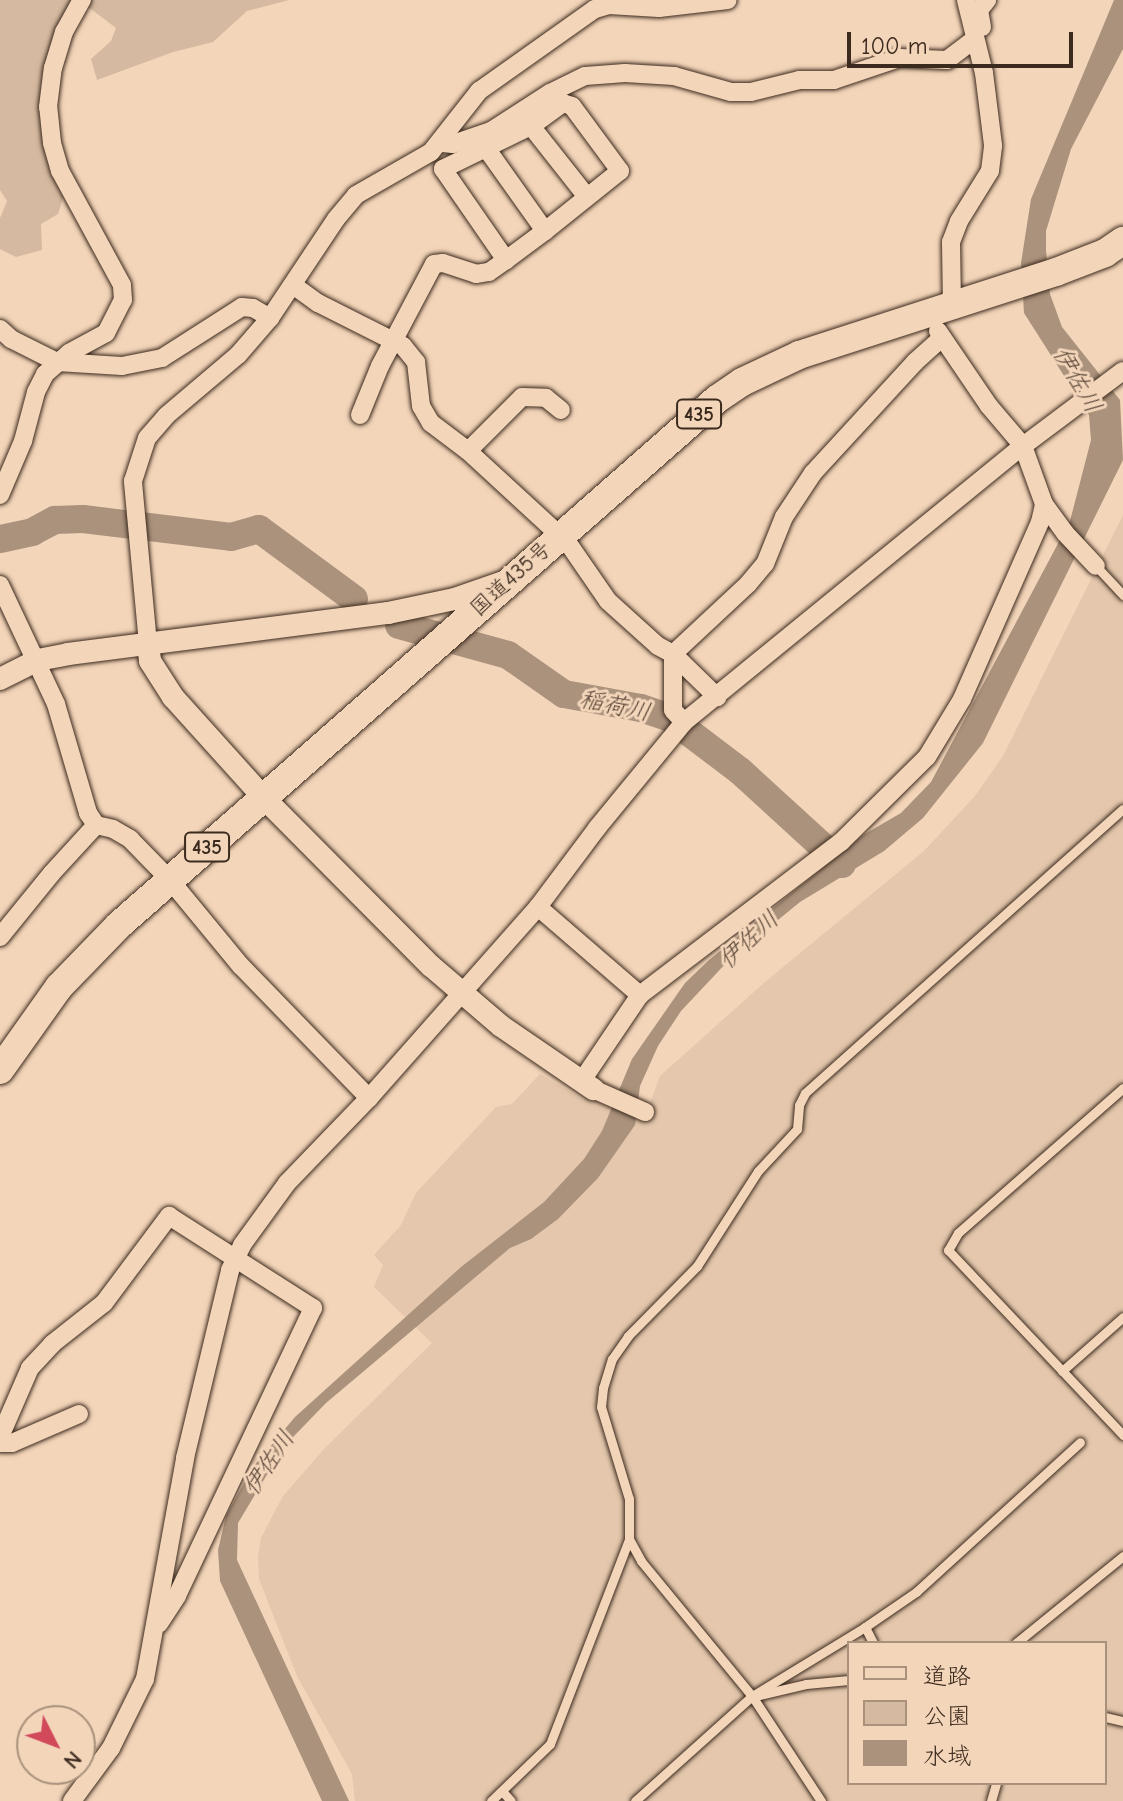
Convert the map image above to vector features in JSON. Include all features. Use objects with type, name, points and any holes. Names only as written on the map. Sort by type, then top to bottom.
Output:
[{"type":"highway","name":"国道435号","points":[[0,1070],[34,1019],[87,955],[675,434],[742,382],[799,355],[941,319],[999,290],[1056,272],[1123,241]]},
{"type":"street","points":[[0,495],[23,441],[39,383],[57,362],[106,333],[123,300],[122,285],[60,171],[52,143],[48,107],[53,68],[64,32],[82,0]]},
{"type":"street","points":[[645,1112],[587,1085],[462,995],[263,797],[157,676],[150,661],[133,481],[147,438],[167,415],[238,355],[270,318],[356,195],[442,143],[479,91],[595,9],[609,5],[728,0]]},
{"type":"street","points":[[684,722],[673,710],[673,654],[748,584],[765,564],[784,517],[813,473],[915,362],[941,319],[951,242],[959,221],[990,171],[993,145],[984,73],[966,0]]},
{"type":"street","points":[[984,73],[986,50],[979,10],[987,0]]},
{"type":"street","points":[[442,143],[453,144],[491,131],[550,93],[585,76],[625,73],[674,76],[731,92],[751,92],[799,80],[834,80],[899,58],[947,60],[974,40]]},
{"type":"street","points":[[360,415],[380,366],[434,264],[443,263],[476,274],[489,272],[506,260],[545,231],[620,171],[572,106],[563,103],[531,126],[443,169],[506,260]]},
{"type":"street","points":[[531,126],[587,197]]},
{"type":"street","points":[[486,148],[545,231]]},
{"type":"street","points":[[293,285],[318,303],[395,341],[416,362],[421,406],[431,423],[468,451],[579,556],[608,601],[658,646],[673,654],[717,697]]},
{"type":"street","points":[[0,329],[11,339],[57,362],[149,363],[242,307],[253,308],[270,318]]},
{"type":"street","points":[[941,319],[989,406],[1023,446],[1047,509],[1096,566]]},
{"type":"street","points":[[72,1801],[125,1725],[145,1679],[205,1367],[236,1257],[287,1183],[369,1098],[538,907],[597,828],[684,722],[1023,446],[1117,375]]},
{"type":"street","points":[[468,451],[522,397],[546,398],[561,410]]},
{"type":"street","points":[[587,1085],[617,1023],[640,995],[832,849],[927,757],[962,699],[1047,509]]},
{"type":"street","points":[[0,679],[38,660],[425,607],[510,579]]},
{"type":"street","points":[[0,585],[38,660],[68,733],[88,813],[96,825],[130,839],[170,880],[241,966],[369,1098]]},
{"type":"street","points":[[0,937],[96,825]]},
{"type":"street","points":[[538,907],[640,995]]},
{"type":"street","points":[[79,1414],[12,1443],[0,1440],[30,1368],[52,1344],[104,1303],[169,1216],[313,1308],[177,1596],[153,1633]]},
{"type":"lane","points":[[1096,566],[1123,595]]},
{"type":"lane","points":[[491,1801],[550,1744],[629,1539],[629,1499],[601,1407],[612,1359],[628,1336],[697,1266],[758,1171],[797,1129],[799,1105],[805,1093],[1123,809]]},
{"type":"lane","points":[[1123,1088],[958,1233],[948,1250],[1123,1435]]},
{"type":"lane","points":[[1062,1371],[1123,1317]]},
{"type":"lane","points":[[635,1801],[752,1696],[916,1592],[1080,1442]]},
{"type":"lane","points":[[629,1539],[641,1561],[752,1696],[821,1801]]},
{"type":"lane","points":[[1018,1641],[1123,1556]]},
{"type":"lane","points":[[865,1627],[872,1641]]},
{"type":"lane","points":[[752,1696],[806,1684],[847,1680]]},
{"type":"lane","points":[[502,1791],[511,1801]]},
{"type":"shaded area","points":[[1123,515],[1123,1801],[355,1801],[352,1774],[297,1676],[259,1579],[258,1557],[261,1538],[283,1496],[325,1448],[432,1343],[374,1287],[383,1265],[374,1255],[401,1225],[416,1193],[496,1107],[512,1104],[540,1074],[584,1100],[595,1076],[650,1103],[660,1076],[765,982],[924,851],[975,796],[1003,756]]},
{"type":"green space","points":[[0,0],[77,0],[45,93],[64,195],[58,214],[41,224],[42,250],[16,257],[0,249],[0,218],[7,201],[0,190]]},
{"type":"green space","points":[[79,0],[289,0],[247,11],[213,42],[173,52],[97,80],[91,59],[111,41],[116,28]]},
{"type":"water","name":"伊佐川","points":[[1114,0],[1123,0],[1123,49],[1071,149],[1046,231],[1046,250],[1050,294],[1062,327],[1120,400],[1123,460],[983,743],[923,818],[884,851],[800,902],[729,960],[681,1011],[658,1046],[640,1086],[635,1125],[598,1178],[558,1219],[531,1239],[510,1248],[326,1403],[294,1436],[238,1523],[237,1560],[349,1801],[322,1801],[220,1581],[218,1550],[226,1516],[252,1468],[295,1417],[461,1267],[544,1202],[584,1159],[602,1131],[632,1059],[685,983],[863,835],[901,813],[931,782],[1070,521],[1091,440],[1089,415],[1024,313],[1021,263],[1031,199]]},
{"type":"waterway","name":"稲荷川","points":[[0,539],[32,532],[55,520],[83,519],[231,537],[259,529],[354,599]]},
{"type":"waterway","name":"稲荷川","points":[[399,625],[508,655],[564,694],[641,708],[670,718],[740,771],[842,864]]}]
